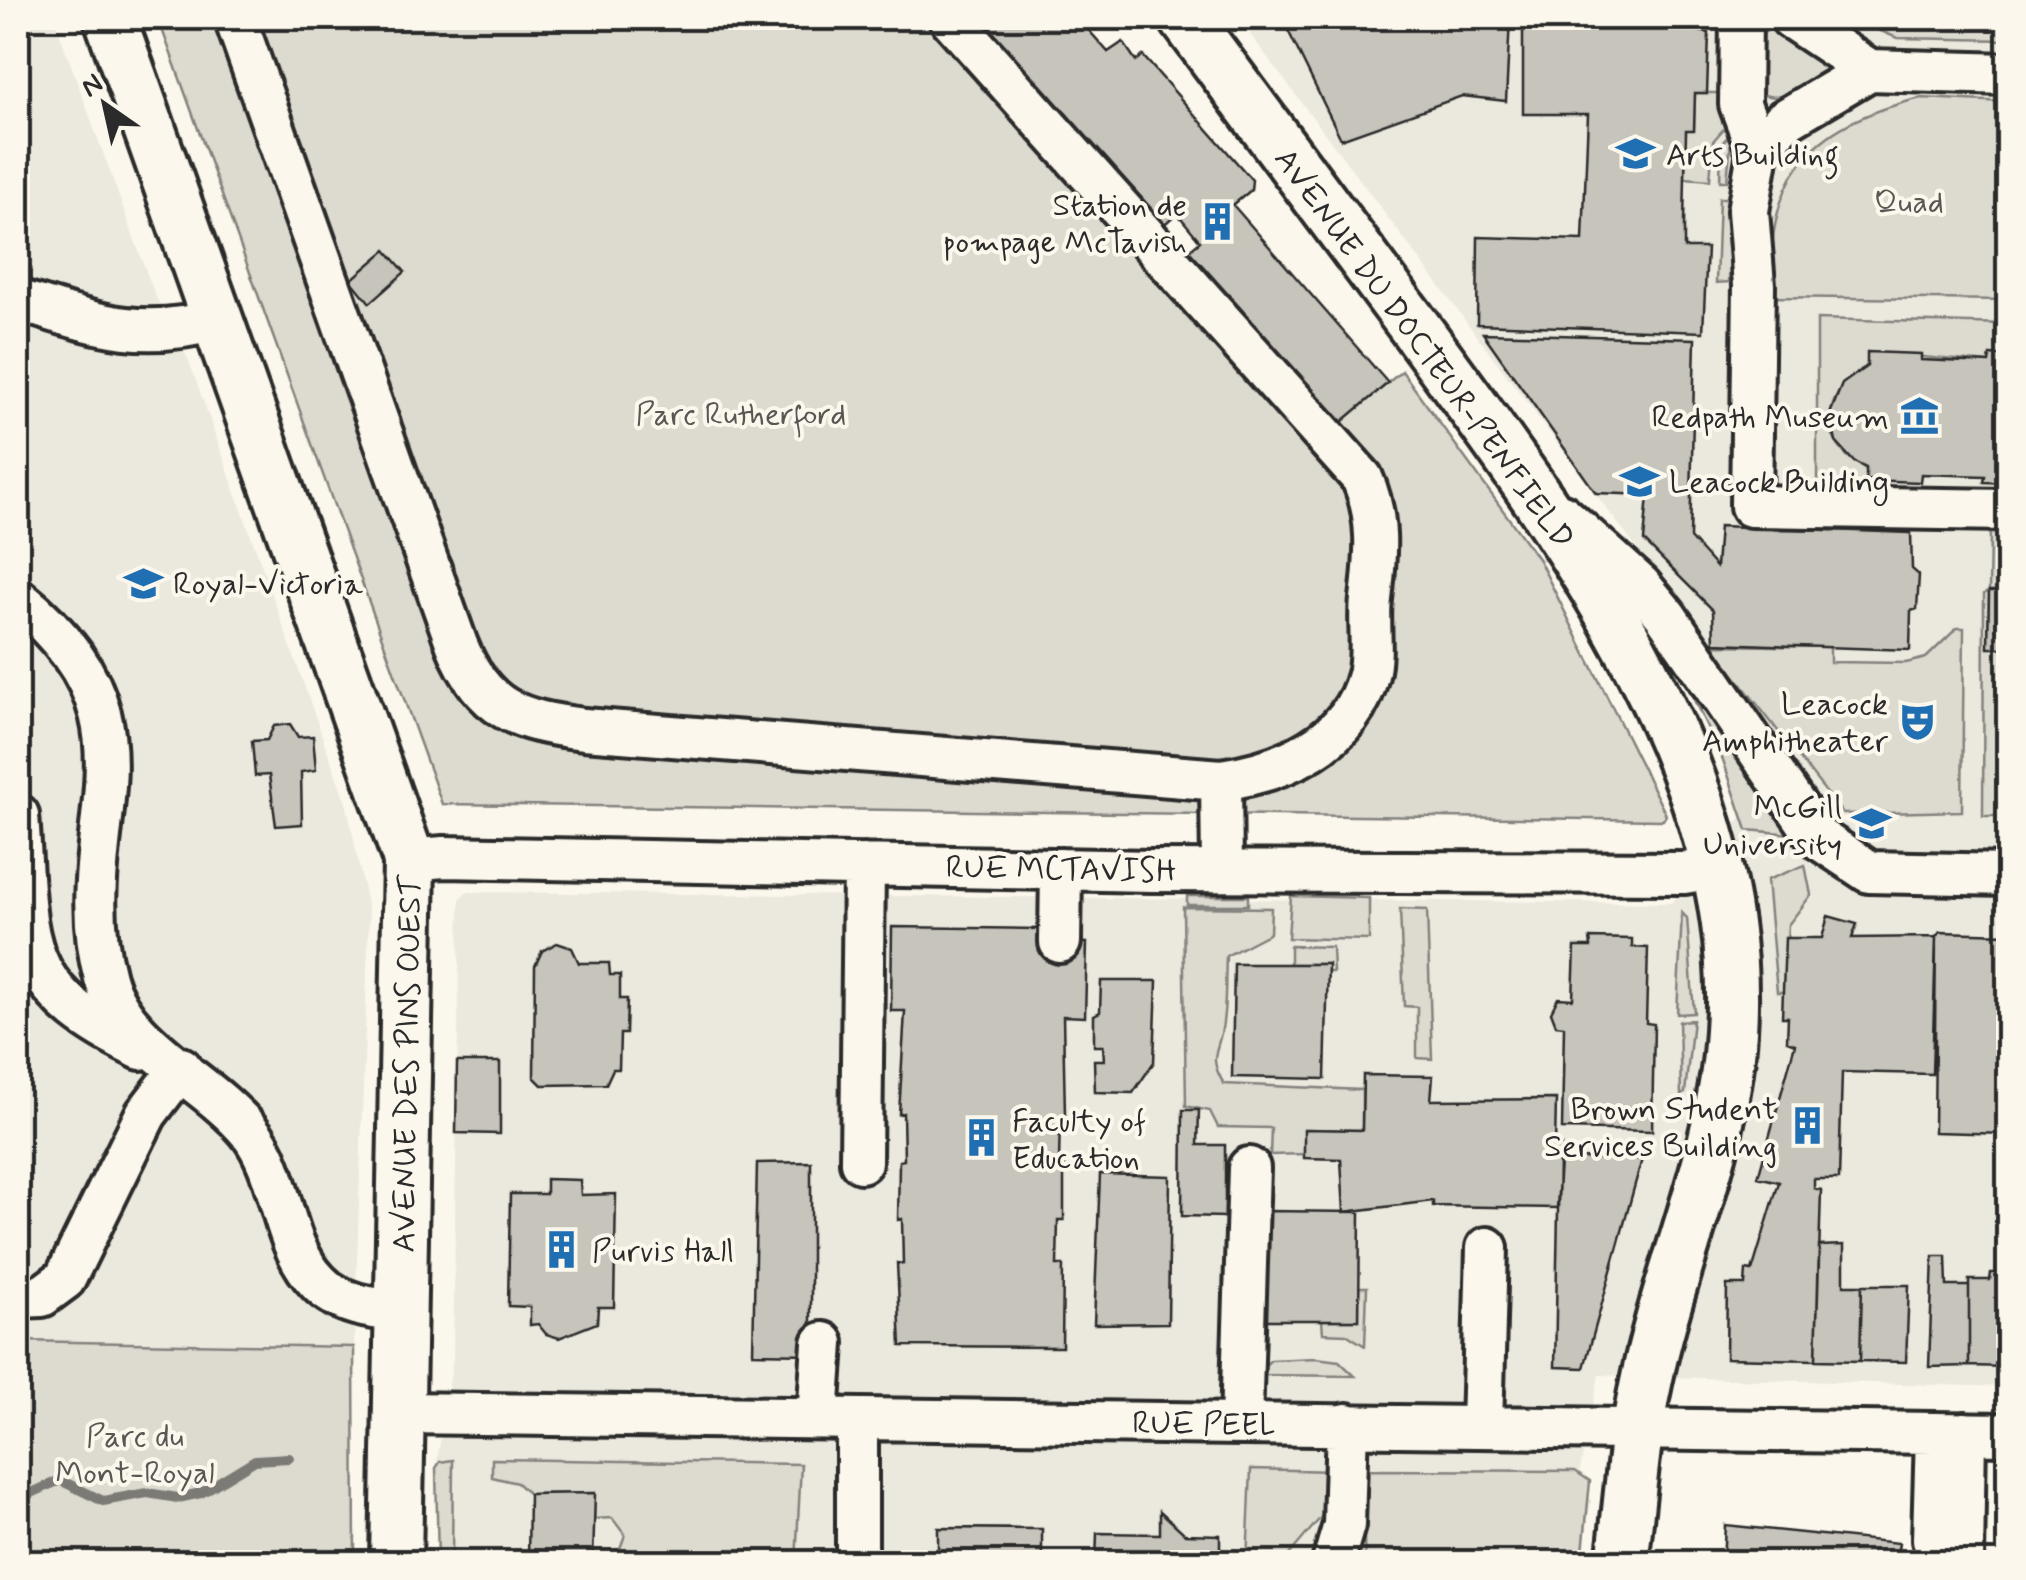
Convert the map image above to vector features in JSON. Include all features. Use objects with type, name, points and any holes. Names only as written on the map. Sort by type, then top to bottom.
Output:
[{"type":"main road","name":"AVENUE DES PINS OUEST","points":[[110,18],[409,860],[396,1562]]},
{"type":"main road","name":"AVENUE DU DOCTEUR-PENFIELD","points":[[1185,18],[1536,492],[1608,608],[1670,728],[1714,868],[1732,969],[1726,1089],[1650,1368],[1622,1562]]},
{"type":"street","points":[[235,18],[457,645],[467,670],[498,704],[520,717],[584,729],[1221,780],[1271,772],[1307,755],[1360,701],[1369,672],[1376,548],[1374,504],[1362,478],[950,18]]},
{"type":"street","points":[[1741,18],[1740,104],[1758,152]]},
{"type":"street","points":[[1791,18],[1870,70],[2008,74]]},
{"type":"street","points":[[1870,70],[1782,121],[1758,152],[1748,211],[1754,286],[1750,506],[2008,510]]},
{"type":"street","points":[[18,300],[135,332],[185,330],[219,319]]},
{"type":"street","points":[[1536,492],[1642,586],[1818,838],[1833,852],[1869,872],[2008,875]]},
{"type":"street","points":[[18,598],[68,653],[90,687],[107,736],[108,770],[97,896],[102,966],[110,994],[129,1024],[252,1135],[298,1248],[315,1279],[336,1296],[402,1311]]},
{"type":"street","points":[[1221,780],[1222,870]]},
{"type":"street","points":[[18,815],[27,928],[36,960],[49,984],[65,1005],[94,1026],[181,1068]]},
{"type":"street","name":"RUE MCTAVISH","points":[[409,860],[444,857],[1061,868],[1684,873],[1714,868]]},
{"type":"street","points":[[861,1162],[864,865]]},
{"type":"street","points":[[1060,942],[1061,868]]},
{"type":"street","points":[[18,1296],[42,1296],[64,1279],[146,1114],[181,1068]]},
{"type":"street","points":[[1241,1423],[1250,1168]]},
{"type":"street","points":[[1482,1426],[1487,1248]]},
{"type":"street","points":[[818,1418],[822,1343]]},
{"type":"street","name":"RUE PEEL","points":[[400,1413],[2008,1434]]},
{"type":"street","points":[[857,1562],[858,1419]]},
{"type":"street","points":[[1333,1562],[1344,1525],[1347,1424]]},
{"type":"street","points":[[1948,1551],[1951,1433]]},
{"type":"shaded area","name":"Royal-Victoria","points":[[18,18],[54,18],[154,293],[189,361],[347,806],[369,915],[354,1347],[18,1341]]},
{"type":"shaded area","name":"McGill University","points":[[1238,18],[2008,18],[2008,1387],[1599,1375],[1578,1479],[1591,1501],[1582,1562],[436,1562],[436,1468],[453,1358],[460,899],[466,892],[1671,903],[1789,759],[1686,614]]},
{"type":"green space","name":"Parc Rutherford","points":[[158,18],[952,18],[1330,431],[1402,371],[1539,560],[1666,815],[1663,820],[442,804]]},
{"type":"green space","points":[[1851,18],[2008,18],[2008,40],[1897,38]]},
{"type":"green space","points":[[1773,27],[1840,69],[1787,95],[1766,96],[1757,91],[1759,36]]},
{"type":"green space","points":[[1695,93],[1720,93],[1728,124],[1713,141],[1710,180],[1685,178],[1686,130],[1694,129]]},
{"type":"green space","name":"Quad","points":[[1921,98],[2008,102],[2008,300],[1770,297],[1776,219],[1800,163],[1847,124]]},
{"type":"green space","points":[[1732,132],[1727,181],[1720,181],[1721,144]]},
{"type":"green space","points":[[1719,198],[1731,198],[1729,282],[1716,283]]},
{"type":"green space","points":[[1817,319],[2008,324],[2008,356],[1990,355],[1989,363],[1868,352],[1867,366],[1838,393],[1831,429],[1844,453],[1872,476],[1876,487],[1817,485]]},
{"type":"green space","points":[[1990,533],[2008,534],[2008,591],[1989,592],[1988,647],[2004,648],[2001,796],[2008,797],[2008,831],[2000,829],[2000,816],[1983,816],[1984,594],[1989,591]]},
{"type":"green space","points":[[1957,628],[1964,628],[1962,811],[1843,814],[1711,645],[1830,647],[1830,662],[1906,663],[1926,658]]},
{"type":"green space","points":[[1663,636],[1804,835],[1747,830],[1723,760]]},
{"type":"green space","points":[[1805,865],[1811,895],[1788,925],[1784,992],[1777,992],[1767,880]]},
{"type":"green space","points":[[1187,896],[1248,896],[1248,905],[1187,905]]},
{"type":"green space","points":[[1291,896],[1369,898],[1369,940],[1288,938]]},
{"type":"green space","points":[[1183,907],[1271,908],[1270,933],[1226,956],[1224,1014],[1215,1059],[1224,1084],[1362,1090],[1362,1130],[1305,1129],[1304,1154],[1270,1155],[1271,1128],[1218,1127],[1210,1111],[1186,1106]]},
{"type":"green space","points":[[1400,909],[1427,910],[1432,1059],[1417,1058],[1417,1007],[1404,1006]]},
{"type":"green space","points":[[1682,913],[1687,918],[1694,1013],[1677,1014]]},
{"type":"green space","points":[[1290,946],[1332,947],[1333,972],[1328,972],[1327,964],[1290,964]]},
{"type":"green space","points":[[1693,1020],[1685,1093],[1681,1095],[1679,1021]]},
{"type":"green space","points":[[1359,1287],[1367,1287],[1365,1346],[1346,1334],[1323,1333],[1322,1320],[1359,1320]]},
{"type":"green space","name":"Parc du Mont-Royal","points":[[18,1341],[354,1347],[355,1562],[18,1562]]},
{"type":"green space","points":[[1271,1360],[1339,1361],[1355,1376],[1253,1375]]},
{"type":"green space","points":[[492,1459],[801,1464],[796,1562],[615,1562],[625,1535],[612,1518],[594,1519],[594,1493],[529,1494],[517,1483],[492,1477]]},
{"type":"green space","points":[[453,1460],[452,1562],[438,1562],[436,1468],[440,1462]]},
{"type":"green space","points":[[1251,1469],[1336,1471],[1322,1516],[1283,1562],[1247,1562]]},
{"type":"green space","points":[[1361,1470],[1575,1471],[1590,1481],[1582,1562],[1365,1562]]},
{"type":"building","name":"Station de pompage McTavish","points":[[952,18],[1078,18],[1108,52],[1123,42],[1136,61],[1143,56],[1252,180],[1251,190],[1233,205],[1388,383],[1330,432],[1180,258],[1200,241],[1177,213],[1148,239]]},
{"type":"building","points":[[1282,18],[1510,18],[1506,101],[1462,96],[1341,139]]},
{"type":"building","name":"Arts Building","points":[[1523,18],[1698,18],[1698,31],[1709,33],[1707,93],[1695,93],[1694,130],[1686,130],[1684,224],[1684,248],[1707,248],[1703,332],[1477,324],[1478,237],[1583,240],[1588,114],[1523,114]]},
{"type":"building","points":[[386,250],[405,272],[370,303],[351,280]]},
{"type":"building","name":"Leacock Building","points":[[1483,333],[1695,339],[1690,538],[1716,567],[1719,526],[1911,533],[1912,569],[1919,575],[1917,609],[1911,611],[1910,650],[1714,643],[1713,610],[1644,541],[1648,495],[1596,493]]},
{"type":"building","name":"Redpath Museum","points":[[1867,352],[1921,354],[1921,360],[1989,363],[1990,355],[2008,356],[2008,483],[1984,482],[1985,476],[1921,474],[1920,482],[1866,480],[1866,468],[1854,462],[1836,442],[1830,414],[1842,384],[1867,366]]},
{"type":"building","points":[[1989,591],[2008,591],[2008,797],[2001,797],[2004,648],[1988,648]]},
{"type":"building","points":[[290,724],[298,737],[313,736],[316,770],[301,772],[302,824],[276,826],[269,775],[255,776],[252,741],[267,740],[274,726]]},
{"type":"building","name":"Brown Student Services Building","points":[[1828,916],[1857,924],[1852,938],[1936,937],[1932,1074],[1842,1072],[1839,1179],[1814,1179],[1814,1188],[1821,1190],[1816,1360],[1726,1358],[1727,1285],[1745,1285],[1746,1270],[1752,1271],[1779,1182],[1758,1177],[1795,1044],[1787,1041],[1788,1017],[1782,1017],[1785,938],[1822,938]]},
{"type":"building","name":"Faculty of Education","points":[[892,927],[1040,929],[1040,941],[1087,943],[1085,1017],[1063,1016],[1065,1116],[1060,1116],[1059,1163],[1064,1162],[1064,1220],[1058,1220],[1057,1265],[1063,1265],[1062,1347],[901,1346],[897,1263],[903,1264],[902,1219],[898,1220],[899,1161],[904,1160],[903,1113],[899,1114],[905,1011],[891,1011]]},
{"type":"building","points":[[1940,932],[2008,934],[2008,1134],[1934,1132],[1936,937]]},
{"type":"building","points":[[1590,938],[1632,939],[1632,947],[1648,948],[1646,1023],[1654,1024],[1652,1131],[1562,1129],[1564,1026],[1556,1025],[1551,1012],[1558,998],[1573,999],[1575,947],[1591,947]]},
{"type":"building","points":[[557,943],[572,948],[579,963],[609,963],[610,975],[620,975],[620,999],[627,999],[626,1034],[620,1034],[619,1069],[613,1069],[606,1084],[542,1085],[534,1077],[535,966],[542,951]]},
{"type":"building","points":[[1234,964],[1328,964],[1325,1079],[1232,1077]]},
{"type":"building","points":[[1101,981],[1157,981],[1154,1062],[1133,1093],[1095,1092],[1094,1060],[1104,1060],[1103,1046],[1094,1046],[1094,1015],[1100,1012]]},
{"type":"building","points":[[457,1062],[500,1062],[500,1134],[456,1133]]},
{"type":"building","points":[[1363,1075],[1433,1076],[1431,1100],[1556,1099],[1555,1147],[1561,1146],[1557,1208],[1433,1206],[1433,1201],[1344,1212],[1341,1159],[1304,1158],[1304,1129],[1362,1130]]},
{"type":"building","points":[[1183,1110],[1199,1110],[1198,1145],[1225,1145],[1225,1217],[1182,1216]]},
{"type":"building","points":[[1559,1158],[1642,1159],[1584,1368],[1555,1367]]},
{"type":"building","points":[[811,1162],[811,1354],[753,1353],[757,1163]]},
{"type":"building","points":[[1100,1174],[1170,1176],[1168,1323],[1094,1324]]},
{"type":"building","name":"Purvis Hall","points":[[546,1179],[580,1180],[581,1195],[616,1194],[614,1307],[598,1307],[597,1323],[559,1338],[546,1334],[538,1324],[530,1325],[530,1307],[508,1306],[510,1194],[546,1194]]},
{"type":"building","points":[[1266,1211],[1360,1212],[1359,1320],[1264,1320]]},
{"type":"building","points":[[1844,1245],[1844,1285],[1862,1285],[1860,1361],[1816,1360],[1819,1246]]},
{"type":"building","points":[[1933,1256],[1946,1256],[1947,1286],[1969,1286],[1969,1366],[1929,1367]]},
{"type":"building","points":[[1991,1273],[2008,1273],[2008,1367],[1969,1366],[1969,1280],[1990,1280]]},
{"type":"building","points":[[1862,1285],[1909,1285],[1906,1362],[1860,1361]]},
{"type":"building","points":[[595,1493],[593,1562],[528,1562],[529,1494]]},
{"type":"building","points":[[1160,1511],[1185,1534],[1220,1535],[1220,1562],[1096,1562],[1097,1533],[1160,1534]]},
{"type":"building","points":[[1725,1525],[1899,1543],[1896,1562],[1723,1562]]},
{"type":"building","points":[[938,1528],[1042,1529],[1042,1562],[938,1562]]},
{"type":"waterway","points":[[23,1497],[60,1480],[103,1501],[147,1493],[178,1498],[201,1493],[255,1460],[289,1458]]},
{"type":"place","name":"Arts Building","points":[[1636,154]]},
{"type":"place","name":"Station de pompage McTavish","points":[[1217,222]]},
{"type":"place","name":"Redpath Museum","points":[[1919,416]]},
{"type":"place","name":"Leacock Building","points":[[1639,481]]},
{"type":"place","name":"Royal-Victoria","points":[[143,583]]},
{"type":"place","name":"Leacock Amphitheater","points":[[1918,721]]},
{"type":"place","name":"McGill University","points":[[1872,824]]},
{"type":"place","name":"Brown Student Services Building","points":[[1807,1126]]},
{"type":"place","name":"Faculty of Education","points":[[982,1138]]},
{"type":"place","name":"Purvis Hall","points":[[562,1250]]}]
